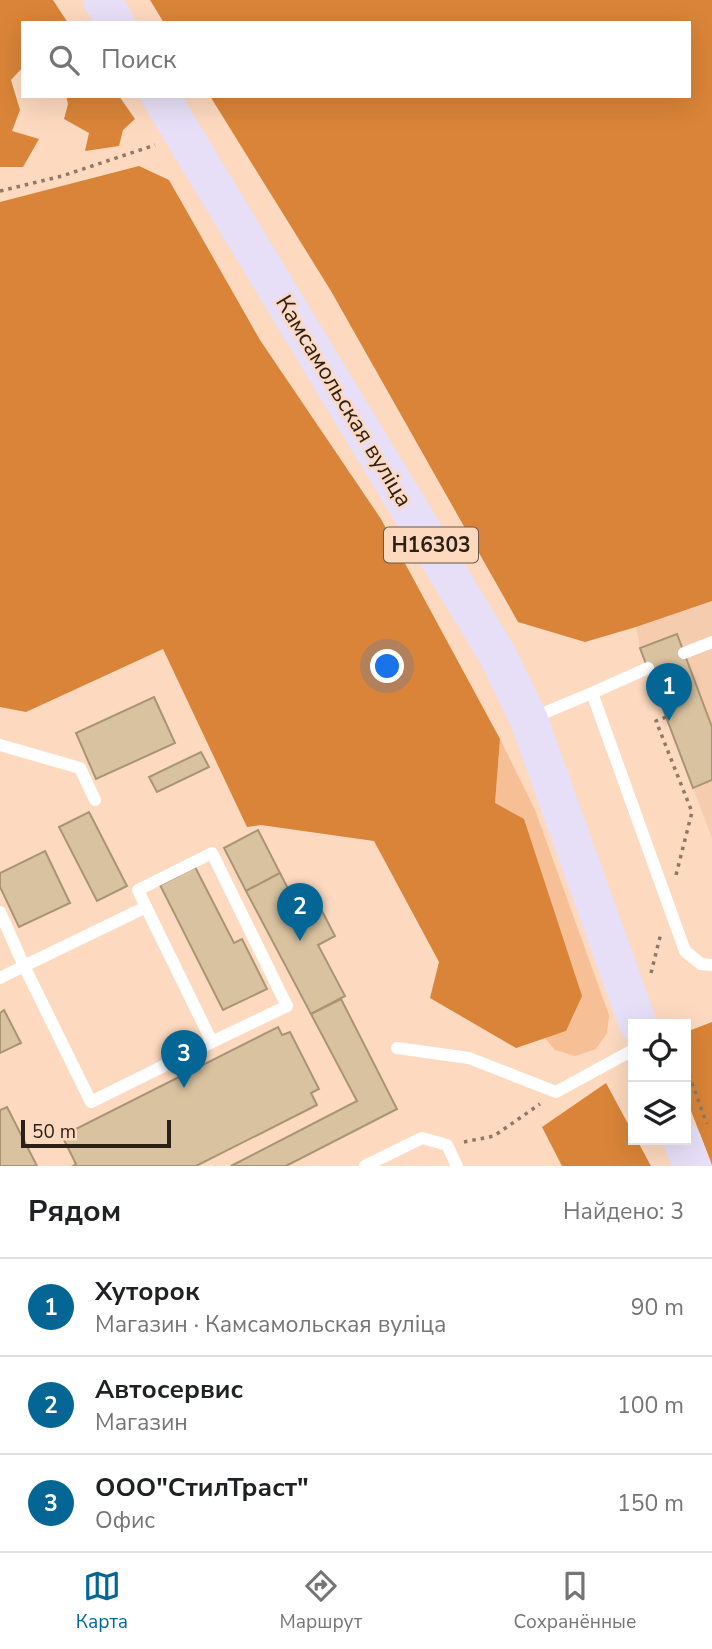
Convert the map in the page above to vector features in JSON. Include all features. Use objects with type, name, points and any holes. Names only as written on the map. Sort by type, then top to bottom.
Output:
[{"type":"main road","points":[[102,0],[115,21]]},
{"type":"main road","name":"Камсамольская вуліца","points":[[161,98],[491,644],[529,720],[636,1019]]},
{"type":"main road","points":[[692,1166],[695,1132]]},
{"type":"lane","points":[[684,653],[712,642]]},
{"type":"lane","points":[[529,720],[648,668]]},
{"type":"lane","points":[[592,693],[685,951],[701,964],[712,965]]},
{"type":"lane","points":[[0,745],[80,768],[95,800]]},
{"type":"lane","points":[[0,912],[91,1102],[287,1006],[212,853],[138,890],[212,1042]]},
{"type":"lane","points":[[0,978],[146,907]]},
{"type":"lane","points":[[397,1048],[470,1058],[556,1092],[628,1053]]},
{"type":"lane","points":[[365,1166],[422,1138],[447,1145],[457,1166]]},
{"type":"path","points":[[0,191],[62,176],[184,135]]},
{"type":"path","points":[[688,1082],[695,1132]]},
{"type":"path","points":[[447,1145],[494,1136],[556,1092]]},
{"type":"shaded area","points":[[0,0],[53,0],[67,21],[21,21],[21,69],[11,80],[20,110],[12,131],[39,139],[23,167],[0,167]]},
{"type":"shaded area","points":[[150,0],[712,0],[712,601],[585,642],[518,622],[331,291],[211,98],[691,98],[691,21],[163,21]]},
{"type":"shaded area","points":[[66,98],[120,98],[135,119],[123,130],[119,146],[85,151],[89,133],[64,119],[68,104]]},
{"type":"shaded area","points":[[139,166],[169,180],[260,340],[381,519],[500,739],[495,803],[524,819],[582,996],[566,1031],[516,1048],[430,998],[439,962],[374,841],[261,825],[247,827],[163,649],[26,712],[0,707],[0,202]]},
{"type":"shaded area","points":[[712,601],[712,838],[640,648],[636,627]]},
{"type":"shaded area","points":[[500,739],[535,810],[609,1015],[607,1033],[596,1049],[575,1056],[555,1050],[545,1038],[566,1031],[495,803]]},
{"type":"shaded area","points":[[712,1022],[712,1165],[691,1111],[691,1030]]},
{"type":"shaded area","points":[[606,1083],[628,1124],[628,1145],[640,1145],[651,1166],[562,1166],[542,1127]]},
{"type":"building","points":[[677,634],[712,727],[712,780],[693,788],[640,648]]},
{"type":"building","points":[[154,697],[175,743],[96,779],[76,733]]},
{"type":"building","points":[[201,752],[209,767],[157,792],[149,777]]},
{"type":"building","points":[[89,812],[127,886],[97,901],[59,827]]},
{"type":"building","points":[[258,830],[280,873],[246,891],[224,848]]},
{"type":"building","points":[[45,851],[70,903],[19,927],[0,887],[0,873]]},
{"type":"building","points":[[195,867],[234,943],[242,939],[267,989],[223,1010],[160,885]]},
{"type":"building","points":[[280,873],[304,920],[322,911],[335,936],[318,945],[345,996],[311,1014],[246,891]]},
{"type":"building","points":[[341,999],[397,1109],[286,1166],[231,1166],[357,1101],[311,1014]]},
{"type":"building","points":[[4,1010],[21,1043],[0,1053],[0,1013]]},
{"type":"building","points":[[278,1027],[282,1035],[290,1032],[319,1089],[311,1093],[317,1105],[196,1166],[73,1166],[76,1164],[62,1136]]},
{"type":"building","points":[[7,1107],[37,1166],[0,1166],[0,1110]]},
{"type":"place","name":"Хуторок","points":[[669,721]]},
{"type":"place","name":"Автосервис","points":[[300,941]]},
{"type":"place","name":"ООО\"СтилТраст\"","points":[[184,1088]]}]
